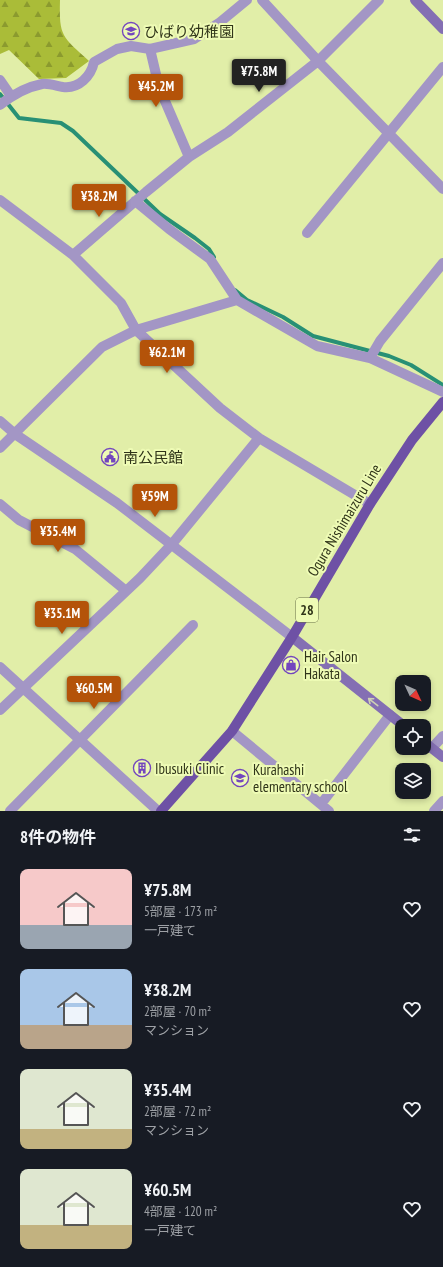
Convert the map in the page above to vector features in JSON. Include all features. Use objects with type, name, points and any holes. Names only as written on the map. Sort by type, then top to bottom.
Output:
[{"type":"main road","name":"Ogura Nishimaizuru Line","points":[[161,811],[232,731],[292,637],[370,504],[412,440],[443,402]]},
{"type":"street","points":[[0,105],[11,96],[42,84],[66,87],[83,82],[92,72],[94,62],[117,49],[131,46],[150,49],[194,39],[219,23],[247,0]]},
{"type":"street","points":[[262,0],[318,61],[443,189]]},
{"type":"street","points":[[73,255],[189,157],[228,132],[318,61],[379,0]]},
{"type":"street","points":[[415,0],[443,28]]},
{"type":"street","points":[[150,49],[159,87],[189,157]]},
{"type":"street","points":[[306,233],[443,67]]},
{"type":"street","points":[[0,80],[11,96]]},
{"type":"street","points":[[140,197],[169,229],[210,259],[237,300],[317,346],[371,356],[443,392]]},
{"type":"street","points":[[0,200],[73,255],[122,304],[136,330],[220,408],[259,438],[370,504]]},
{"type":"street","points":[[371,356],[380,341],[443,263]]},
{"type":"street","points":[[0,448],[102,347],[136,330],[237,300]]},
{"type":"street","points":[[0,422],[14,434],[117,503],[172,544],[395,719]]},
{"type":"street","points":[[0,710],[125,590],[140,578],[172,544],[259,438]]},
{"type":"street","points":[[0,504],[19,520],[75,549],[125,590]]},
{"type":"street","points":[[10,811],[193,625]]},
{"type":"street","points":[[0,668],[158,811]]},
{"type":"street","points":[[232,731],[325,808],[390,715]]},
{"type":"street","points":[[431,743],[443,736]]},
{"type":"street","points":[[431,748],[443,758]]},
{"type":"street","points":[[434,811],[443,801]]},
{"type":"green space","points":[[0,0],[60,0],[60,22],[64,35],[89,61],[66,78],[39,79],[9,50],[0,54]]},
{"type":"waterway","points":[[0,94],[19,118],[61,123],[73,131],[160,214],[209,249],[214,257]]},
{"type":"waterway","points":[[235,290],[247,300],[283,317],[313,336],[389,356],[411,365],[443,385]]},
{"type":"place","name":"ひばり幼稚園","points":[[131,31]]},
{"type":"place","name":"南公民館","points":[[110,457]]},
{"type":"place","name":"Hair Salon Hakata","points":[[291,665]]},
{"type":"place","name":"Ibusuki Clinic","points":[[142,768]]},
{"type":"place","name":"Kurahashi elementary school","points":[[240,778]]}]
